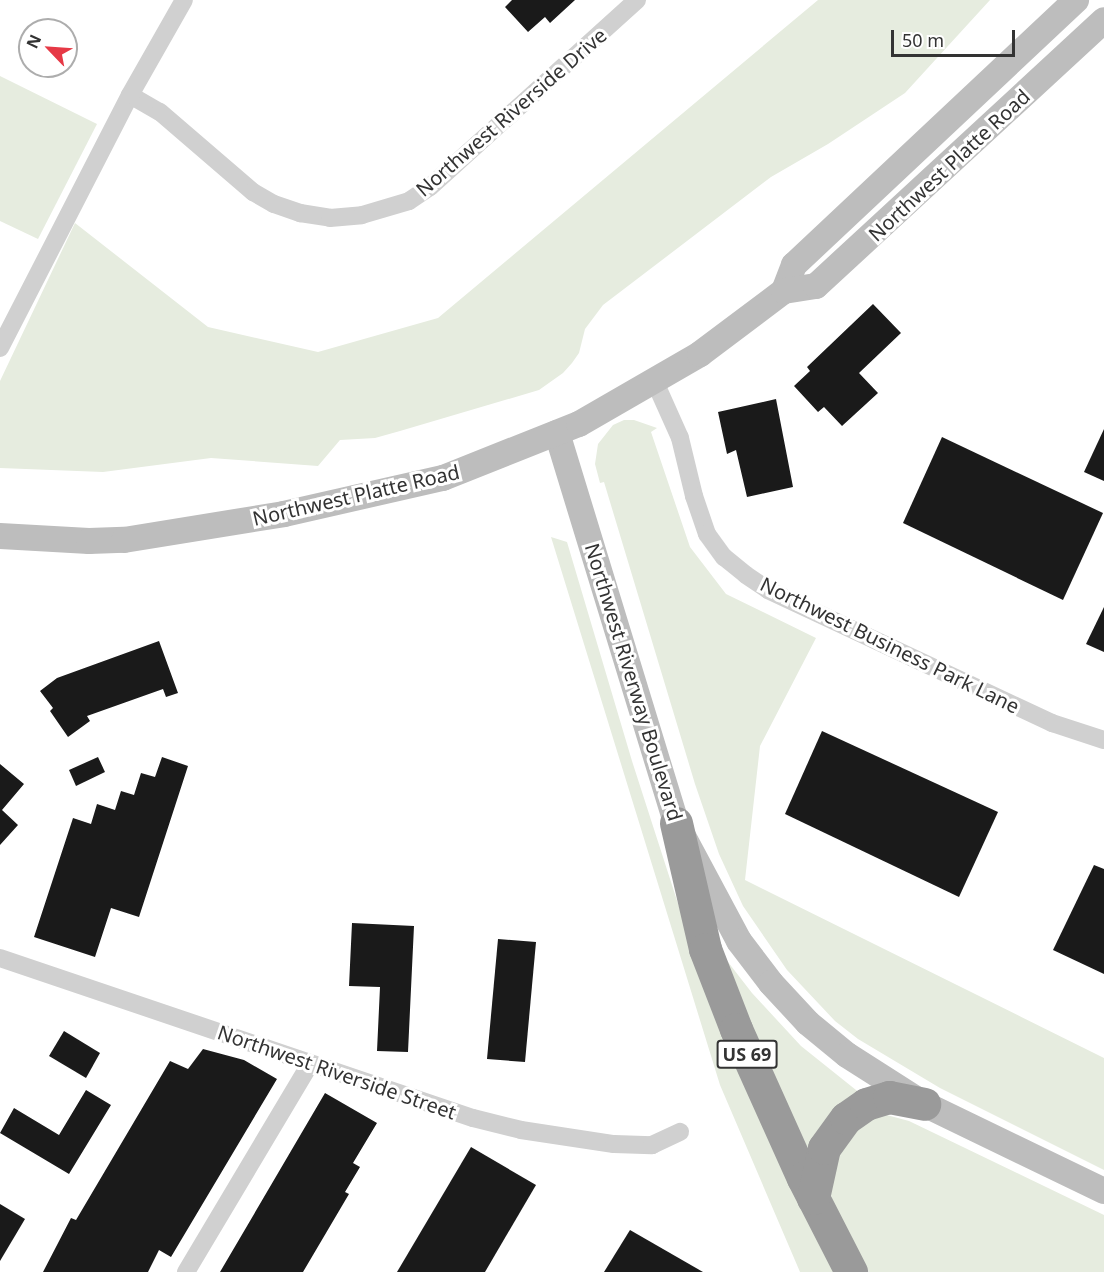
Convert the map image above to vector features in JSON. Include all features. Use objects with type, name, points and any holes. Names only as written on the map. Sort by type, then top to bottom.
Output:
[{"type":"highway","name":"US 69","points":[[676,823],[705,949],[766,1098],[851,1272]]},
{"type":"highway","points":[[813,1198],[824,1148],[846,1118],[866,1104],[889,1097],[924,1104]]},
{"type":"main road","name":"Northwest Platte Road","points":[[784,291],[794,265],[1077,0]]},
{"type":"main road","name":"Northwest Platte Road","points":[[2,542],[124,540],[284,514],[443,478],[589,419],[700,354],[784,291],[816,286],[1104,20]]},
{"type":"main road","name":"Northwest Riverway Boulevard","points":[[557,433],[676,823],[739,940],[771,983],[808,1023],[847,1055],[924,1104],[1104,1191]]},
{"type":"street","name":"Northwest Riverside Drive","points":[[130,95],[160,112],[253,192],[274,204],[300,213],[330,218],[362,215],[409,201],[430,187],[637,0]]},
{"type":"street","points":[[0,348],[181,1]]},
{"type":"street","name":"Northwest Business Park Lane","points":[[655,382],[680,438],[694,496],[707,534],[724,557],[746,576],[768,590],[1070,731],[1104,740]]},
{"type":"street","name":"Northwest Riverside Street","points":[[0,958],[473,1118],[521,1130],[593,1142],[633,1145],[652,1145],[680,1132]]},
{"type":"street","points":[[186,1272],[310,1064]]},
{"type":"shaded area","points":[[818,0],[990,0],[905,93],[828,144],[771,177],[603,305],[585,329],[579,353],[572,363],[563,373],[539,390],[375,438],[340,440],[318,466],[211,458],[103,472],[0,468],[0,381],[75,223],[208,327],[318,352],[438,318]]},
{"type":"shaded area","points":[[0,76],[97,124],[38,239],[0,221]]},
{"type":"shaded area","points":[[624,420],[634,420],[657,428],[651,432],[690,547],[726,594],[816,638],[760,746],[745,880],[1104,1058],[1104,1170],[940,1088],[858,1039],[835,1021],[787,970],[743,906],[719,854],[695,784],[604,482],[600,483],[595,464],[598,444],[613,425]]},
{"type":"shaded area","points":[[551,537],[567,542],[632,761],[701,975],[844,1272],[800,1272],[720,1085]]},
{"type":"shaded area","points":[[728,962],[752,993],[801,1046],[861,1094],[809,1154],[724,964]]},
{"type":"shaded area","points":[[883,1114],[909,1121],[1104,1215],[1104,1272],[869,1272],[833,1203],[828,1184],[829,1167],[857,1121]]},
{"type":"building","points":[[512,0],[575,0],[550,23],[545,17],[528,32],[505,7]]},
{"type":"building","points":[[873,304],[901,333],[859,373],[878,393],[842,426],[824,407],[818,412],[794,386],[810,371],[807,367]]},
{"type":"building","points":[[776,399],[793,487],[747,497],[736,450],[727,454],[718,412]]},
{"type":"building","points":[[1104,429],[1104,481],[1084,472]]},
{"type":"building","points":[[942,437],[1103,513],[1063,600],[903,523]]},
{"type":"building","points":[[1104,607],[1104,652],[1086,644]]},
{"type":"building","points":[[159,641],[178,693],[166,697],[163,689],[87,716],[90,721],[68,737],[50,711],[53,708],[40,691],[57,678]]},
{"type":"building","points":[[822,731],[998,812],[959,897],[785,814]]},
{"type":"building","points":[[98,757],[105,772],[76,786],[69,770]]},
{"type":"building","points":[[162,757],[188,766],[139,917],[111,908],[95,957],[34,937],[73,818],[91,824],[97,804],[115,810],[121,791],[134,795],[141,773],[155,777]]},
{"type":"building","points":[[0,764],[24,784],[2,810],[18,825],[0,845]]},
{"type":"building","points":[[1094,865],[1104,869],[1104,974],[1053,950]]},
{"type":"building","points":[[352,923],[414,926],[408,1052],[377,1051],[380,987],[349,986]]},
{"type":"building","points":[[498,939],[536,942],[525,1062],[487,1059]]},
{"type":"building","points":[[64,1031],[100,1053],[86,1078],[49,1056]]},
{"type":"building","points":[[203,1049],[244,1060],[277,1079],[171,1257],[159,1250],[148,1272],[43,1272],[71,1218],[76,1220],[170,1061],[188,1069]]},
{"type":"building","points":[[86,1090],[111,1105],[69,1174],[0,1133],[14,1108],[59,1135]]},
{"type":"building","points":[[325,1093],[377,1123],[353,1163],[360,1167],[345,1192],[349,1194],[303,1272],[220,1272]]},
{"type":"building","points":[[471,1147],[536,1185],[485,1272],[397,1272]]},
{"type":"building","points":[[0,1204],[25,1219],[0,1261]]},
{"type":"building","points":[[630,1230],[703,1272],[604,1272]]}]
